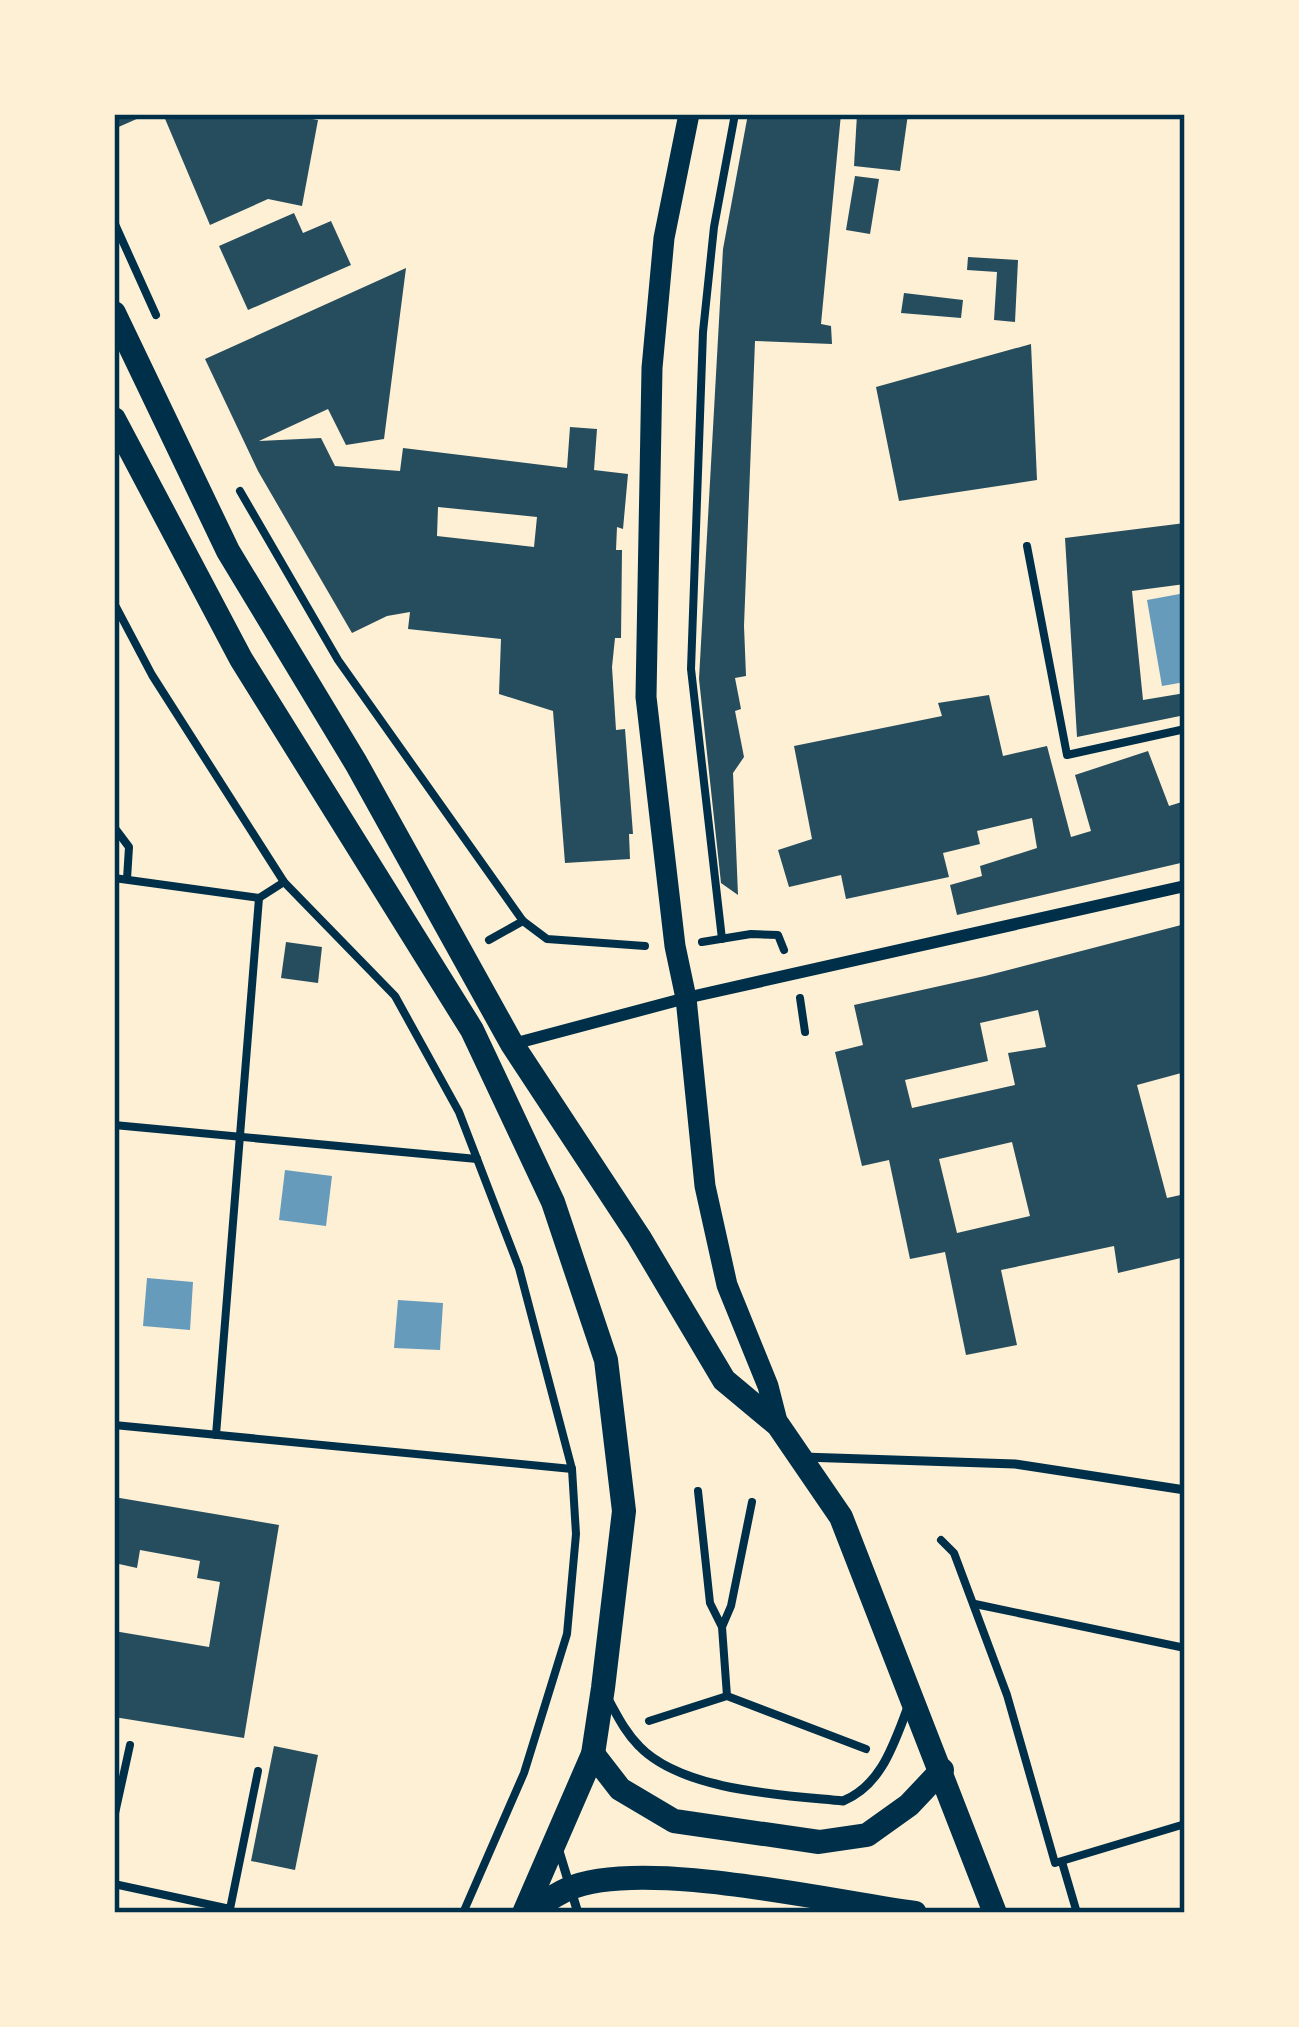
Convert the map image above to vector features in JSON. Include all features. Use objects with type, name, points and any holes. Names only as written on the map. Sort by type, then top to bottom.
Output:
[{"type":"main road","points":[[114,313],[229,550],[378,801],[512,1044],[639,1237],[724,1380],[778,1425],[841,1517],[995,1913]]},
{"type":"main road","points":[[114,419],[241,659],[472,1030],[553,1202],[606,1360],[622,1476],[622,1552],[603,1688],[593,1754],[526,1913]]},
{"type":"main road","points":[[593,1754],[620,1789],[674,1821],[819,1842],[867,1835],[909,1804],[942,1769]]},
{"type":"main road","points":[[526,1913],[568,1888],[609,1879],[697,1880],[839,1908],[915,1913]]},
{"type":"street","points":[[688,114],[664,238],[652,368],[646,697],[706,1186],[727,1285],[768,1386],[778,1425]]},
{"type":"street","points":[[512,1044],[686,998],[1185,886]]},
{"type":"lane","points":[[803,1457],[1015,1464],[1185,1490]]},
{"type":"lane","points":[[603,1688],[642,1749],[675,1772],[843,1802],[859,1795],[882,1767],[912,1698]]},
{"type":"lane","points":[[556,1840],[578,1913]]},
{"type":"path","points":[[722,939],[691,669],[704,332],[714,227],[735,114]]},
{"type":"path","points":[[114,222],[160,322]]},
{"type":"path","points":[[235,482],[338,660],[523,920],[547,940],[656,946]]},
{"type":"path","points":[[1027,546],[1067,755],[1185,729]]},
{"type":"path","points":[[114,603],[152,675],[284,882],[395,996],[459,1112],[519,1268],[572,1469],[576,1534],[567,1634],[524,1773],[463,1913]]},
{"type":"path","points":[[114,827],[129,848],[128,879]]},
{"type":"path","points":[[114,878],[259,898],[284,882]]},
{"type":"path","points":[[216,1435],[259,898]]},
{"type":"path","points":[[114,1125],[477,1159]]},
{"type":"path","points":[[114,1425],[572,1469]]},
{"type":"path","points":[[698,1492],[710,1603],[722,1627],[727,1696]]},
{"type":"path","points":[[722,1627],[731,1606],[752,1502]]},
{"type":"path","points":[[941,1540],[954,1553],[1007,1695],[1055,1863],[1185,1824]]},
{"type":"path","points":[[974,1603],[1185,1648]]},
{"type":"path","points":[[625,1729],[727,1696],[868,1750]]},
{"type":"path","points":[[114,1818],[130,1744]]},
{"type":"path","points":[[114,1884],[230,1909],[258,1771]]},
{"type":"path","points":[[1062,1862],[1077,1913]]},
{"type":"water","points":[[1185,593],[1185,682],[1162,686],[1147,600]]},
{"type":"water","points":[[285,1170],[332,1176],[326,1226],[279,1220]]},
{"type":"water","points":[[147,1278],[193,1282],[190,1330],[143,1326]]},
{"type":"water","points":[[398,1300],[443,1303],[440,1350],[394,1348]]},
{"type":"building","points":[[114,114],[148,114],[114,129]]},
{"type":"building","points":[[163,114],[284,114],[318,120],[302,206],[268,199],[210,225]]},
{"type":"building","points":[[748,114],[841,114],[821,324],[831,326],[832,344],[755,341],[746,676],[735,678],[741,709],[735,711],[744,757],[733,773],[738,895],[721,883],[699,679],[723,249]]},
{"type":"building","points":[[857,114],[908,114],[900,171],[854,166]]},
{"type":"building","points":[[855,176],[879,179],[870,234],[846,230]]},
{"type":"building","points":[[294,213],[303,233],[331,221],[351,265],[248,310],[219,246]]},
{"type":"building","points":[[968,257],[1018,260],[1015,322],[994,320],[997,272],[967,270]]},
{"type":"building","points":[[406,268],[384,439],[346,445],[328,409],[259,441],[321,438],[335,466],[400,471],[403,448],[567,468],[570,427],[597,429],[594,470],[628,474],[623,529],[617,527],[616,550],[622,550],[621,638],[615,638],[612,667],[616,730],[625,729],[633,834],[629,834],[630,859],[565,863],[553,711],[499,694],[501,639],[408,629],[410,612],[387,616],[352,633],[258,471],[205,359]],"holes":[[[438,507],[537,517],[534,547],[437,536]]]},
{"type":"building","points":[[904,293],[963,300],[961,318],[901,313]]},
{"type":"building","points":[[1031,344],[1037,480],[899,501],[876,387]]},
{"type":"building","points":[[1185,523],[1185,584],[1132,591],[1143,700],[1185,693],[1185,715],[1077,737],[1065,538]]},
{"type":"building","points":[[989,695],[1003,756],[1047,746],[1071,837],[1091,831],[1075,775],[1148,751],[1169,806],[1185,801],[1185,862],[957,915],[950,885],[982,876],[980,866],[1037,848],[1032,818],[977,831],[980,844],[943,853],[949,877],[846,899],[841,875],[789,887],[778,850],[812,839],[794,746],[942,716],[938,703]]},
{"type":"building","points":[[1185,924],[1185,1072],[1137,1085],[1167,1198],[1185,1194],[1185,1257],[1118,1273],[1114,1246],[1001,1270],[1017,1345],[966,1355],[945,1252],[910,1259],[889,1160],[862,1166],[835,1052],[863,1045],[854,1005]],"holes":[[[1038,1010],[1046,1047],[1008,1053],[1015,1085],[912,1108],[905,1080],[988,1061],[980,1023]],[[1012,1142],[1030,1216],[957,1233],[939,1159]]]},
{"type":"building","points":[[286,942],[322,947],[318,983],[281,978]]},
{"type":"building","points":[[114,1497],[279,1525],[244,1738],[114,1717],[114,1631],[209,1647],[220,1582],[197,1578],[200,1561],[140,1550],[137,1568],[119,1564],[114,1578]]},
{"type":"building","points":[[274,1746],[318,1755],[295,1870],[251,1861]]}]
